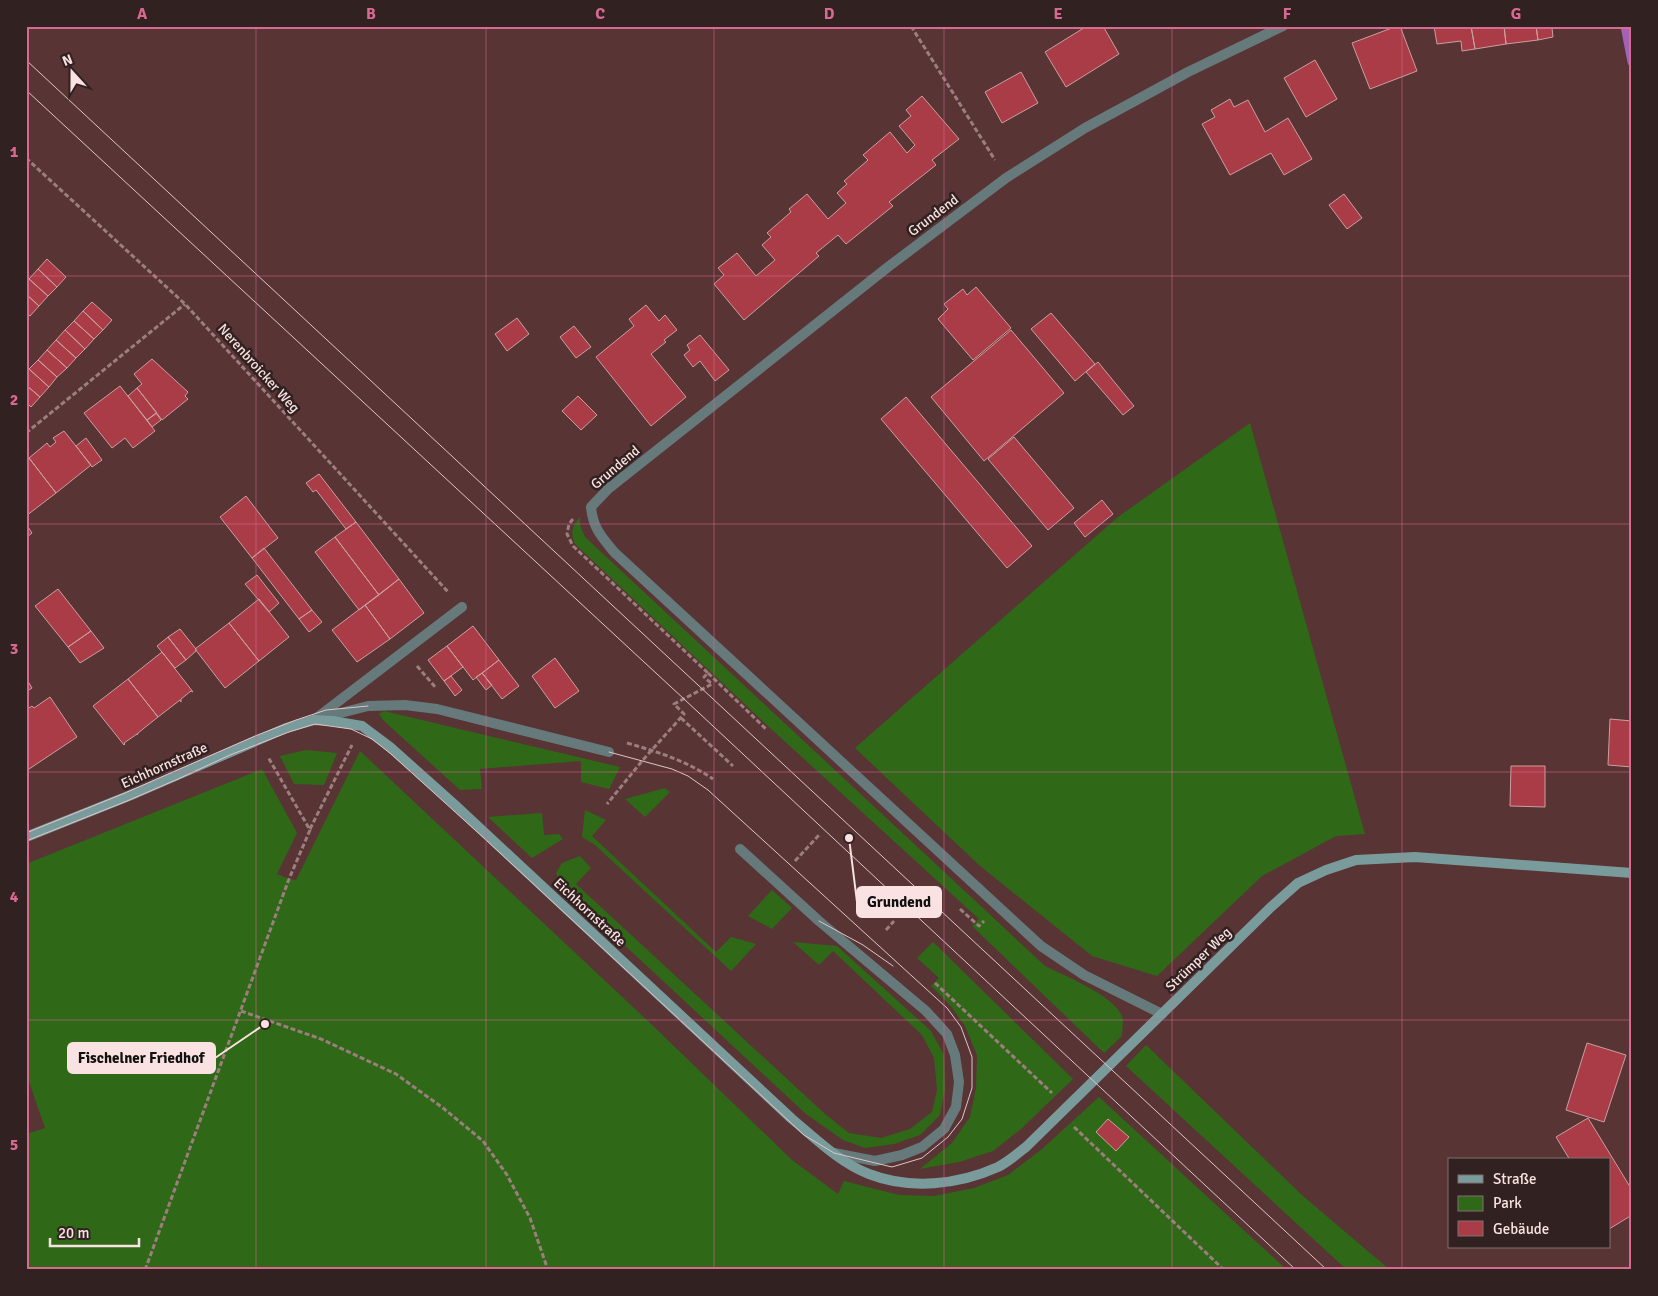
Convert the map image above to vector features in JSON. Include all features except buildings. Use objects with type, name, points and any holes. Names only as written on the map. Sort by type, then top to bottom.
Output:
[{"type":"street","points":[[1257,37],[1264,26]]},
{"type":"street","name":"Grundend","points":[[1162,1014],[1084,975],[1041,946],[614,552],[600,535],[592,520],[592,507],[608,489],[888,267],[1006,178],[1085,128],[1188,72],[1283,26]]},
{"type":"street","name":"Eichhornstraße","points":[[314,720],[462,607]]},
{"type":"street","points":[[314,720],[368,706],[405,705],[437,709],[609,752]]},
{"type":"street","name":"Eichhornstraße","points":[[26,837],[136,794],[257,739],[286,728],[314,720],[362,726],[390,747],[455,805],[792,1119],[834,1154]]},
{"type":"street","points":[[740,849],[819,921],[926,1011],[947,1034],[955,1055],[959,1082],[956,1107],[944,1130],[922,1147],[902,1155],[875,1161],[834,1154]]},
{"type":"street","name":"Strümper Weg","points":[[834,1154],[868,1174],[897,1182],[934,1184],[972,1176],[1000,1166],[1026,1147],[1270,907],[1298,883],[1326,870],[1356,860],[1414,857],[1632,873]]},
{"type":"path","points":[[911,26],[1006,178]]},
{"type":"path","name":"Nerenbroicker Weg","points":[[26,158],[185,304],[462,607]]},
{"type":"path","points":[[26,433],[185,304]]},
{"type":"path","points":[[592,507],[575,515],[570,524],[567,534],[573,546],[767,730]]},
{"type":"path","points":[[607,804],[684,714],[674,704],[712,684],[704,677],[708,673]]},
{"type":"path","points":[[681,718],[733,766]]},
{"type":"path","points":[[145,1270],[288,879],[310,830],[362,726]]},
{"type":"path","points":[[257,739],[310,830]]},
{"type":"path","points":[[795,861],[820,834]]},
{"type":"path","points":[[886,930],[894,921]]},
{"type":"path","points":[[935,983],[1224,1270]]},
{"type":"path","points":[[240,1011],[321,1039],[396,1074],[443,1108],[483,1141],[507,1175],[530,1218],[548,1270]]},
{"type":"green space","points":[[1250,423],[1365,834],[1336,836],[1262,876],[1157,976],[1092,956],[979,865],[855,748],[1118,517]]},
{"type":"green space","points":[[580,517],[580,525],[585,537],[1045,966],[1088,987],[1117,1008],[1123,1018],[1122,1036],[1104,1053],[972,926],[979,919],[769,727],[575,544],[573,530]]},
{"type":"green space","points":[[384,711],[620,767],[609,789],[581,782],[581,761],[480,769],[482,789],[460,790],[383,720],[379,714]]},
{"type":"green space","points":[[306,750],[337,753],[324,785],[294,784],[280,756]]},
{"type":"green space","points":[[360,751],[650,1023],[792,1160],[838,1194],[844,1181],[899,1195],[934,1196],[974,1188],[1008,1175],[1042,1149],[1099,1097],[1287,1270],[26,1270],[26,1134],[45,1128],[26,1073],[26,864],[262,769],[297,833],[277,874],[296,880]]},
{"type":"green space","points":[[665,788],[670,792],[645,817],[625,799]]},
{"type":"green space","points":[[585,810],[606,820],[592,836],[716,952],[731,937],[756,944],[731,971],[595,845],[582,837]]},
{"type":"green space","points":[[542,813],[544,835],[559,834],[563,839],[532,858],[488,817]]},
{"type":"green space","points":[[580,856],[591,868],[576,884],[825,1114],[849,1133],[881,1138],[910,1129],[932,1112],[937,1090],[934,1058],[922,1035],[833,951],[819,965],[793,942],[837,946],[931,1031],[944,1055],[945,1089],[940,1115],[920,1135],[894,1144],[865,1148],[843,1140],[806,1114],[561,886],[556,873],[562,863]]},
{"type":"green space","points":[[772,890],[792,908],[772,929],[748,916]]},
{"type":"green space","points":[[933,942],[1073,1079],[1021,1129],[993,1151],[959,1162],[920,1169],[952,1143],[970,1117],[976,1088],[977,1055],[965,1026],[950,1005],[931,986],[939,978],[917,958]]},
{"type":"green space","points":[[1146,1045],[1303,1196],[1390,1270],[1347,1270],[1126,1066]]},
{"type":"waterway","points":[[1625,26],[1632,62]]},
{"type":"tram line","points":[[26,60],[1327,1270]]},
{"type":"tram line","points":[[26,90],[684,699],[1296,1270]]},
{"type":"tram line","points":[[26,833],[296,720],[326,710],[368,706]]},
{"type":"tram line","points":[[26,841],[127,801],[230,755],[289,732],[315,724],[351,729],[372,739],[391,754],[804,1135],[834,1153],[892,1167],[922,1158],[948,1137],[962,1119],[972,1088],[972,1057],[961,1027],[947,1008],[708,790],[688,776],[672,769],[609,752]]},
{"type":"tram line","points":[[819,921],[863,945],[893,966]]},
{"type":"place","name":"Grundend","points":[[849,838]]},
{"type":"place","name":"Fischelner Friedhof","points":[[265,1024]]}]
